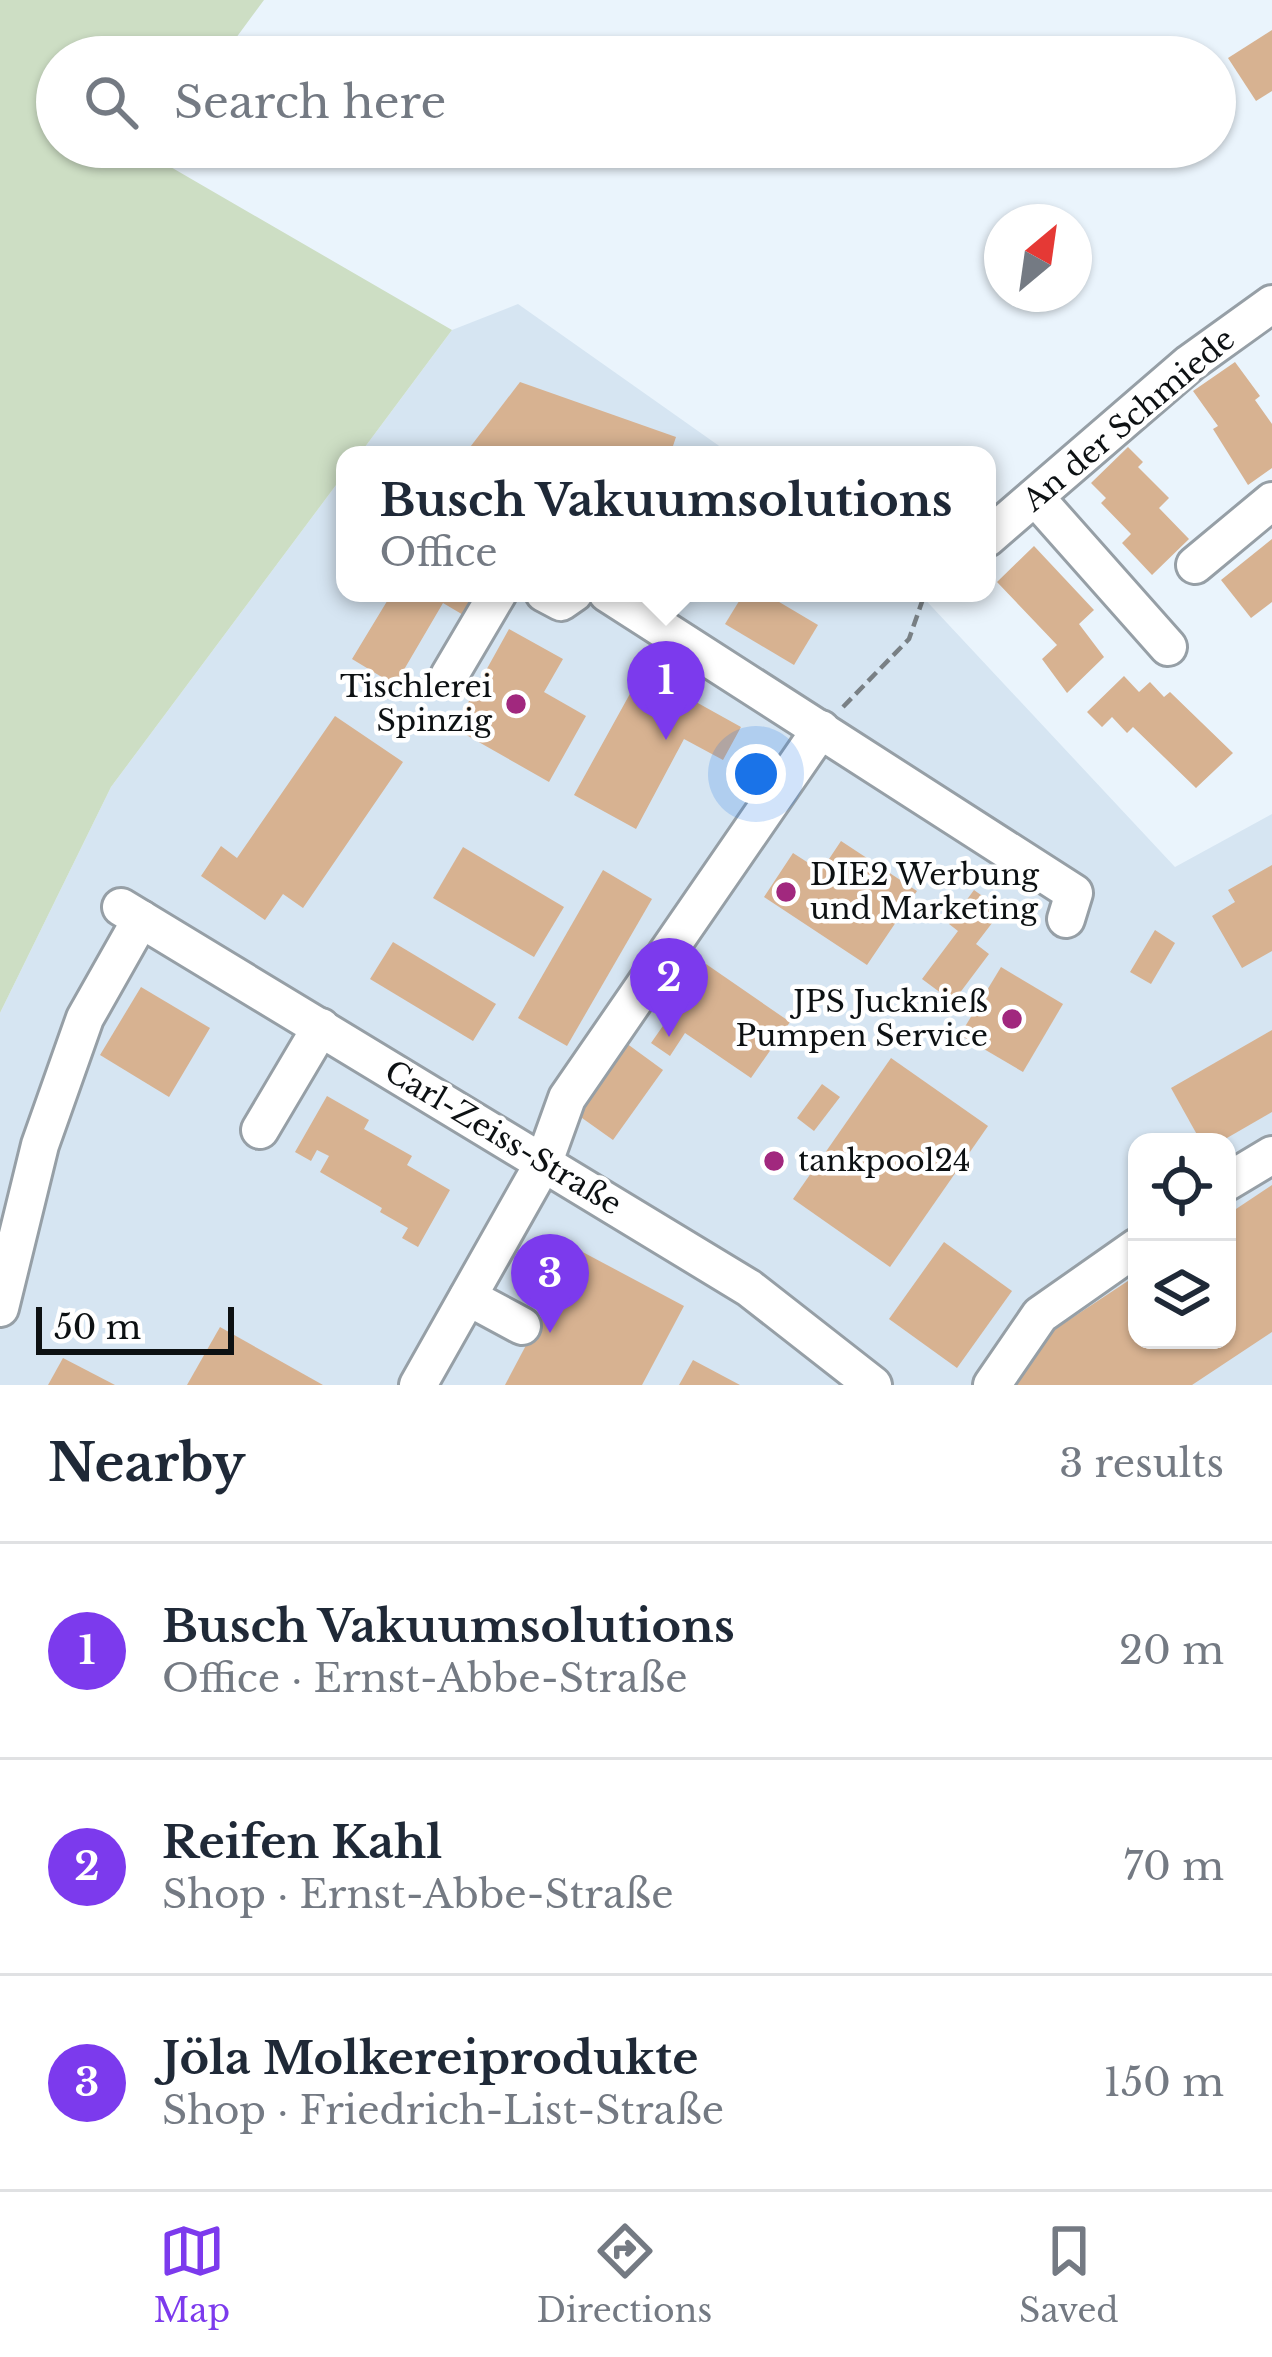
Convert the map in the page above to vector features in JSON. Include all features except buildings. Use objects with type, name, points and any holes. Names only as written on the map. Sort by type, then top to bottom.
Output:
[{"type":"street","name":"An der Schmiede","points":[[996,530],[1190,363],[1272,304]]},
{"type":"street","points":[[1035,497],[1168,647]]},
{"type":"street","points":[[1195,566],[1272,502]]},
{"type":"street","points":[[449,676],[493,602]]},
{"type":"street","points":[[621,602],[1074,893],[1066,919]]},
{"type":"street","points":[[418,1385],[544,1162],[567,1098],[821,729]]},
{"type":"street","name":"Carl-Zeiss-Straße","points":[[0,1308],[40,1144],[131,913],[749,1288],[862,1382]]},
{"type":"street","points":[[260,1130],[321,1028]]},
{"type":"street","points":[[1236,1176],[1272,1155]]},
{"type":"street","points":[[992,1385],[1040,1315],[1128,1253]]},
{"type":"street","points":[[468,1297],[522,1326]]},
{"type":"path","points":[[821,729],[909,639],[922,602]]},
{"type":"shaded area","points":[[518,304],[719,446],[366,446],[452,330]]},
{"type":"shaded area","points":[[336,485],[336,602],[927,602],[1175,867],[1272,814],[1272,1385],[0,1385],[0,1013],[111,787]]},
{"type":"green space","points":[[0,0],[264,0],[237,36],[36,36],[36,168],[172,168],[452,330],[366,446],[336,446],[336,485],[111,787],[0,1013]]},
{"type":"place","name":"Tischlerei Spinzig","points":[[516,704]]},
{"type":"place","name":"Busch Vakuumsolutions","points":[[666,740]]},
{"type":"place","name":"DIE2 Werbung und Marketing","points":[[786,892]]},
{"type":"place","name":"JPS Jucknieß Pumpen Service","points":[[1012,1019]]},
{"type":"place","name":"Reifen Kahl","points":[[669,1037]]},
{"type":"place","name":"tankpool24","points":[[774,1161]]},
{"type":"place","name":"Jöla Molkereiprodukte","points":[[550,1333]]}]
